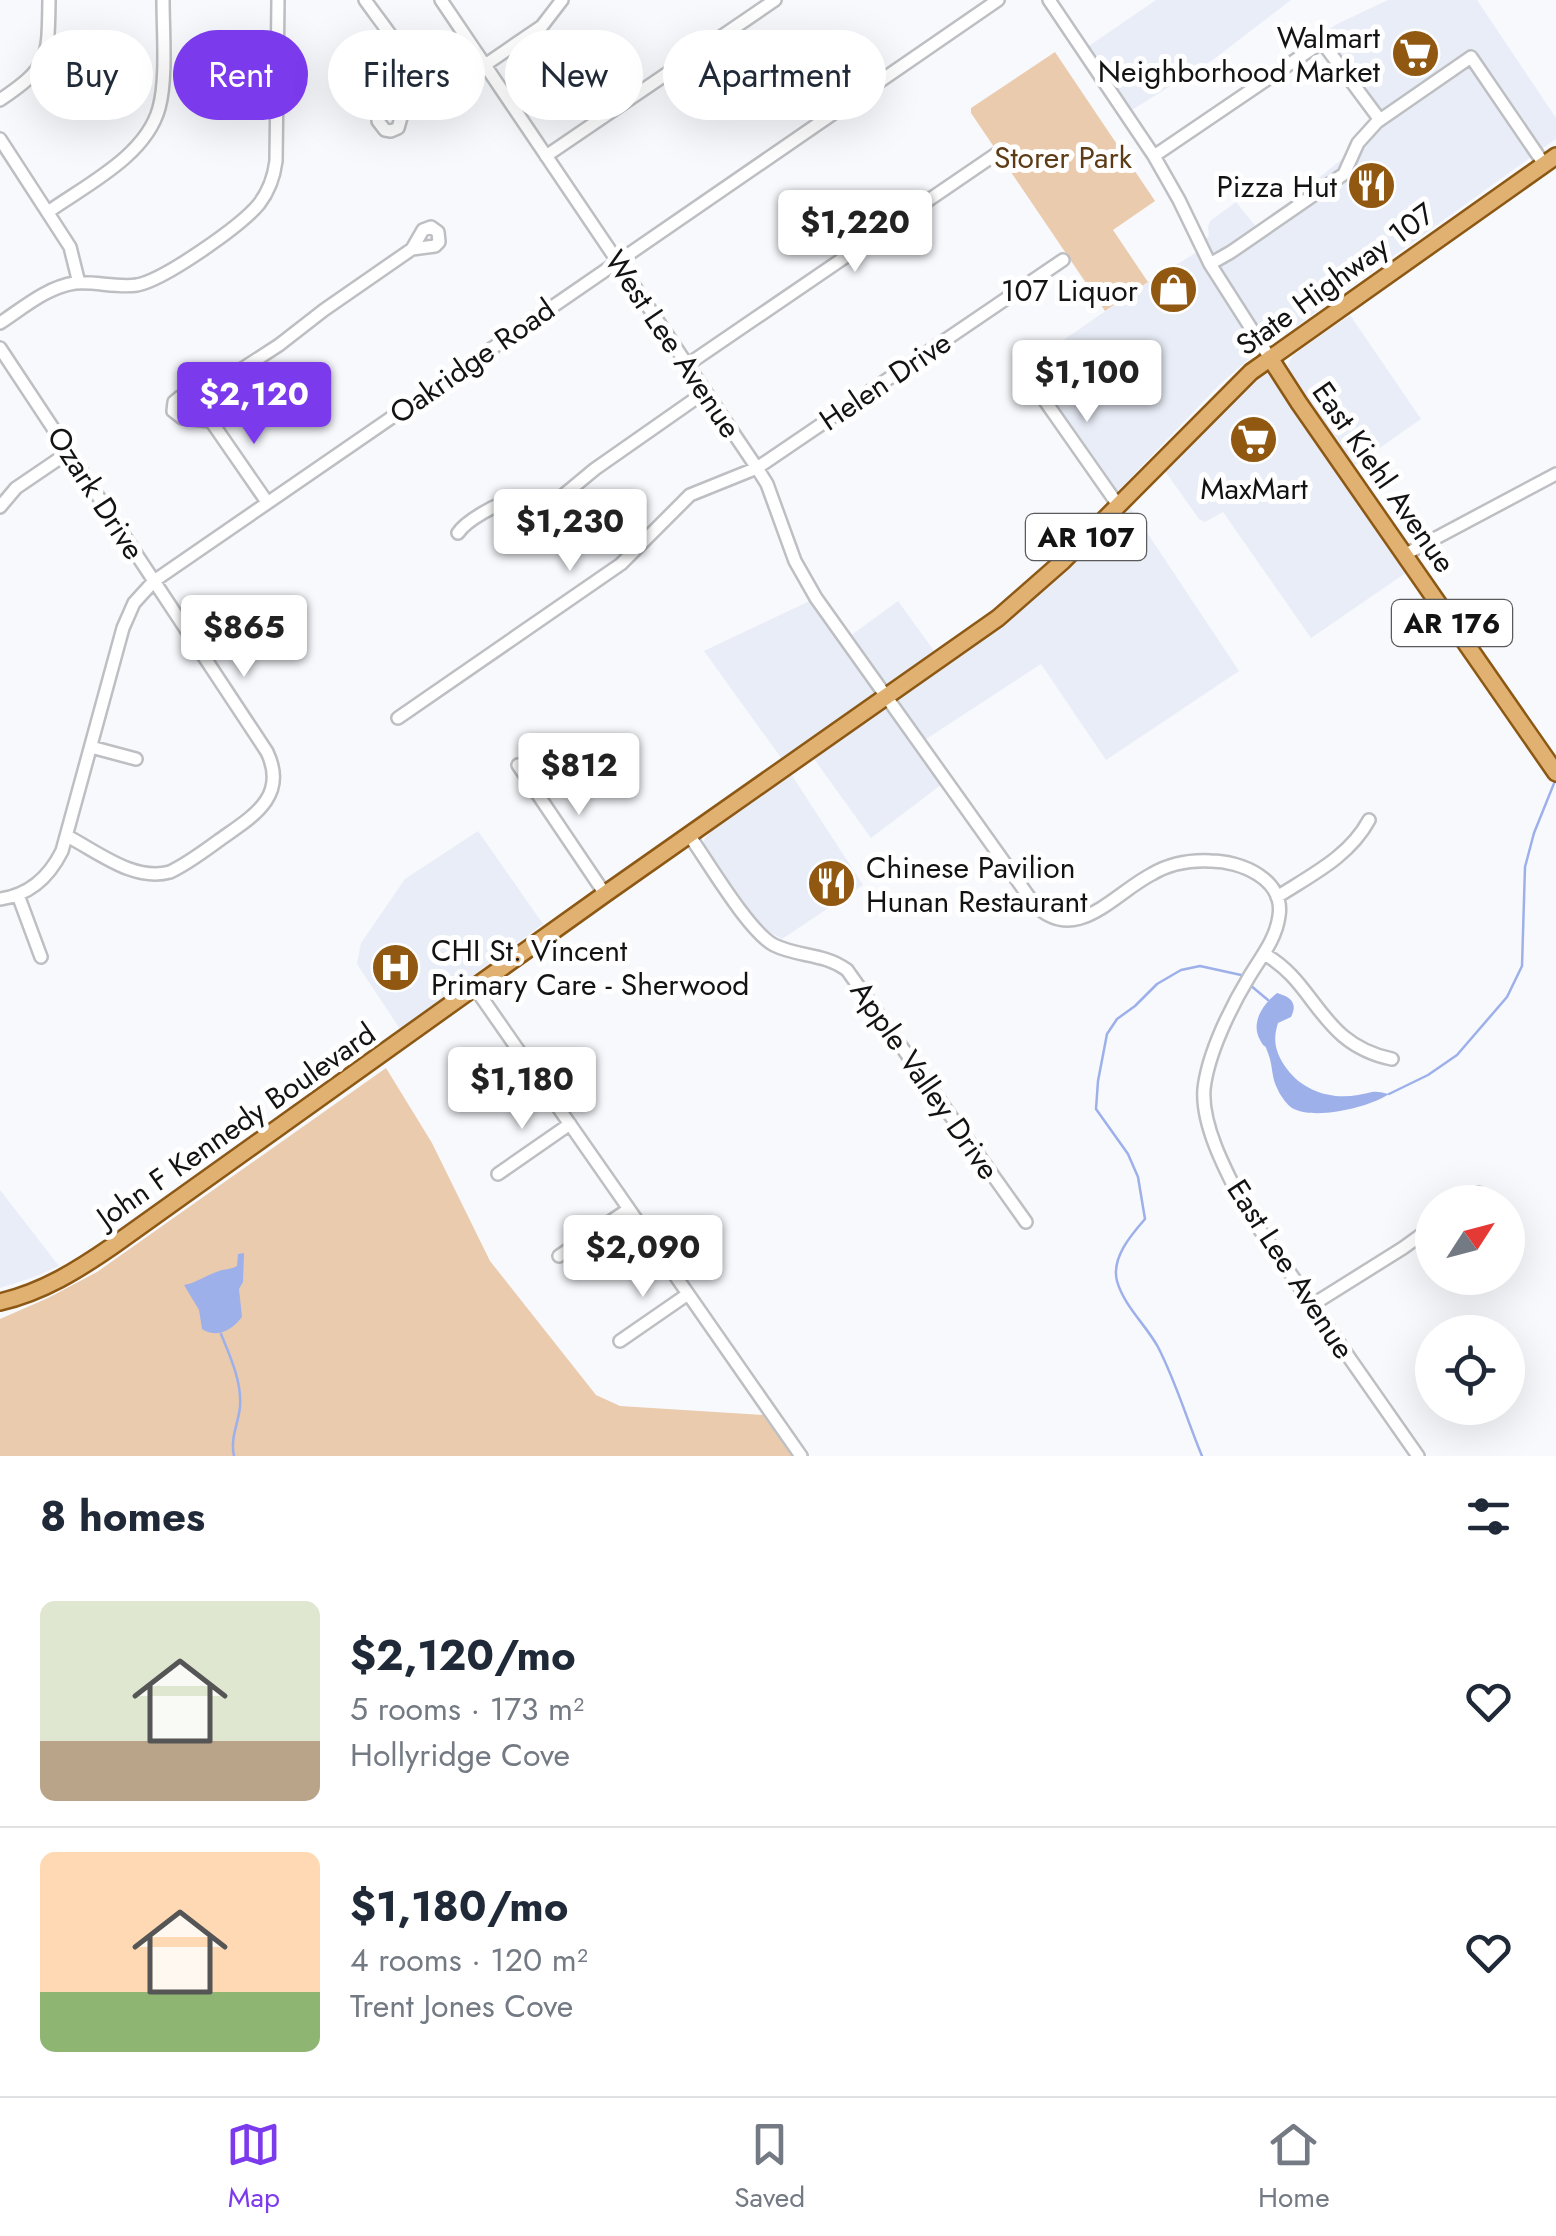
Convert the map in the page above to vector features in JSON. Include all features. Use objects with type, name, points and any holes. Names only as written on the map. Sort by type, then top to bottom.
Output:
[{"type":"main road","name":"State Highway 107","points":[[886,697],[1022,598],[1234,387],[1550,160]]},
{"type":"main road","name":"East Kiehl Avenue","points":[[1270,358],[1556,773]]},
{"type":"main road","name":"John F Kennedy Boulevard","points":[[0,1302],[24,1296],[82,1267],[886,697]]},
{"type":"street","points":[[0,100],[32,78],[42,66],[47,52],[49,0]]},
{"type":"street","points":[[48,212],[134,150],[150,131],[162,97],[163,0]]},
{"type":"street","points":[[0,323],[43,295],[79,283],[128,286],[158,278],[249,215],[265,194],[276,162],[278,0]]},
{"type":"street","points":[[365,0],[386,30]]},
{"type":"street","name":"West Lee Avenue","points":[[442,0],[462,30]]},
{"type":"street","points":[[485,65],[542,26],[562,0]]},
{"type":"street","points":[[546,156],[775,0]]},
{"type":"street","name":"Oakridge Road","points":[[0,899],[34,886],[52,869],[62,852],[128,614],[138,596],[154,581],[998,0]]},
{"type":"street","points":[[1049,0],[1154,156],[1210,264],[1270,358]]},
{"type":"street","points":[[1154,156],[1322,42],[1380,120]]},
{"type":"street","points":[[1210,264],[1344,174],[1358,143],[1380,120],[1471,57],[1550,160]]},
{"type":"street","name":"West Lee Avenue","points":[[485,65],[757,468],[804,578],[886,697]]},
{"type":"street","points":[[0,139],[70,248],[79,283]]},
{"type":"street","points":[[687,365],[999,152]]},
{"type":"street","points":[[211,421],[182,418],[174,411],[174,402],[180,397],[197,398],[205,394],[279,346],[412,249]]},
{"type":"street","name":"Helen Drive","points":[[398,718],[621,564],[690,495],[757,468],[1063,260]]},
{"type":"street","name":"Ozark Drive","points":[[0,348],[267,752],[272,768],[271,792],[258,813],[177,869],[161,874],[139,873],[67,836]]},
{"type":"street","points":[[1022,368],[1118,505]]},
{"type":"street","points":[[458,533],[473,519],[504,502],[554,503],[595,469],[705,392]]},
{"type":"street","points":[[205,394],[203,406],[211,421],[267,502]]},
{"type":"street","points":[[0,507],[16,488],[69,452]]},
{"type":"street","points":[[1404,555],[1556,474]]},
{"type":"street","points":[[886,697],[1034,904],[1048,917],[1066,922],[1081,919],[1158,870],[1204,861],[1237,864],[1258,874],[1277,897],[1347,850],[1369,820]]},
{"type":"street","points":[[91,747],[136,759]]},
{"type":"street","points":[[518,765],[605,894]]},
{"type":"street","name":"Apple Valley Drive","points":[[689,835],[762,938],[789,951],[828,958],[846,970],[1026,1222]]},
{"type":"street","points":[[18,895],[41,957]]},
{"type":"street","name":"East Lee Avenue","points":[[1277,897],[1279,917],[1208,1068],[1204,1103],[1208,1121],[1246,1210],[1418,1456]]},
{"type":"street","points":[[1264,954],[1286,970],[1348,1041],[1392,1059]]},
{"type":"street","points":[[475,988],[802,1456]]},
{"type":"street","points":[[498,1174],[570,1124]]},
{"type":"street","points":[[559,1256],[629,1208]]},
{"type":"street","points":[[1312,1305],[1415,1239]]},
{"type":"street","points":[[620,1341],[688,1294]]},
{"type":"shaded area","points":[[1156,0],[1291,0],[1214,59],[1127,113],[1083,50]]},
{"type":"shaded area","points":[[1388,0],[1477,0],[1556,118],[1556,139],[1280,338],[1267,337],[1204,240],[1209,236],[1210,221],[1236,202],[1257,228],[1384,125],[1321,36],[1335,25]]},
{"type":"shaded area","points":[[1197,252],[1257,352],[1220,384],[1116,493],[1027,365]]},
{"type":"shaded area","points":[[1350,315],[1421,419],[1354,466],[1291,376],[1288,365],[1293,355]]},
{"type":"shaded area","points":[[1268,367],[1413,568],[1311,638],[1223,512],[1205,522],[1199,519],[1165,471]]},
{"type":"shaded area","points":[[1124,498],[1239,671],[1106,760],[1041,664],[920,743],[946,781],[871,838],[809,752],[787,766],[704,651],[816,598],[846,639],[898,601],[940,659]]},
{"type":"shaded area","points":[[791,774],[863,885],[782,939],[762,928],[704,846],[704,840]]},
{"type":"shaded area","points":[[478,831],[543,924],[400,1029],[357,964],[361,943],[405,879]]},
{"type":"shaded area","points":[[0,1190],[59,1266],[0,1288]]},
{"type":"green space","name":"Storer Park","points":[[1055,52],[1155,201],[1113,230],[1148,282],[1105,311],[971,113],[971,108]]},
{"type":"green space","points":[[386,1068],[432,1143],[490,1261],[596,1395],[620,1406],[763,1415],[792,1456],[0,1456],[0,1319],[97,1272]]},
{"type":"water","points":[[1277,993],[1293,1004],[1291,1017],[1278,1023],[1275,1042],[1280,1058],[1294,1077],[1328,1095],[1389,1094],[1356,1108],[1327,1113],[1302,1112],[1290,1107],[1276,1085],[1267,1049],[1257,1033],[1260,1014]]},
{"type":"water","points":[[244,1253],[239,1289],[242,1317],[224,1332],[202,1329],[199,1310],[184,1285],[237,1266],[238,1254]]},
{"type":"waterway","points":[[1389,1094],[1457,1055],[1507,997],[1522,966],[1525,867],[1555,781]]},
{"type":"waterway","points":[[1202,1456],[1164,1360],[1117,1281],[1120,1255],[1145,1219],[1138,1177],[1128,1154],[1096,1109],[1098,1081],[1107,1034],[1117,1019],[1157,984],[1181,970],[1200,966],[1245,979]]},
{"type":"waterway","points":[[1250,985],[1268,1000]]},
{"type":"waterway","points":[[221,1334],[239,1388],[234,1456]]},
{"type":"place","name":"Walmart Neighborhood Market","points":[[1415,54]]},
{"type":"place","name":"Pizza Hut","points":[[1372,186]]},
{"type":"place","name":"107 Liquor","points":[[1173,290]]},
{"type":"place","name":"MaxMart","points":[[1254,439]]},
{"type":"place","name":"Chinese Pavilion Hunan Restaurant","points":[[831,884]]},
{"type":"place","name":"CHI St. Vincent Primary Care - Sherwood","points":[[396,967]]}]
